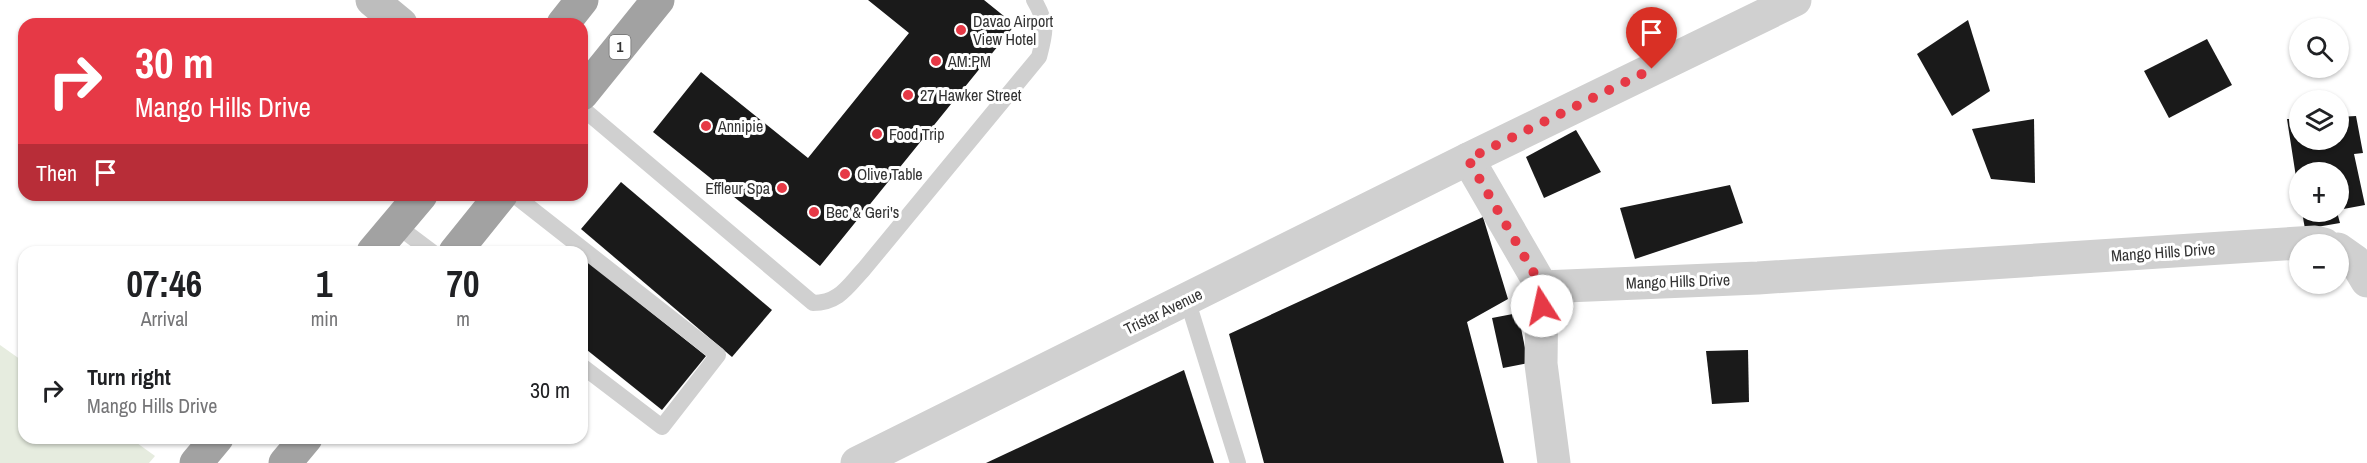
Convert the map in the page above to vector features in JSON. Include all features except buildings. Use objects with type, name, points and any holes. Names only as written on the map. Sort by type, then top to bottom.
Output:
[{"type":"highway","points":[[568,18],[582,0]]},
{"type":"highway","name":"1","points":[[588,87],[658,0]]},
{"type":"highway","points":[[378,246],[416,201]]},
{"type":"highway","points":[[460,246],[496,201]]},
{"type":"highway","points":[[196,463],[212,444]]},
{"type":"highway","points":[[285,463],[301,444]]},
{"type":"main road","points":[[372,0],[394,18]]},
{"type":"street","points":[[1554,463],[1542,364],[1542,287],[1468,159],[1795,0]]},
{"type":"street","name":"Tristar Avenue","points":[[857,463],[1468,159]]},
{"type":"street","name":"Mango Hills Drive","points":[[1542,287],[1758,278],[2289,244]]},
{"type":"street","points":[[2349,257],[2355,261],[2367,280]]},
{"type":"lane","points":[[588,113],[813,303],[824,303],[836,299],[864,269],[1039,57],[1046,30],[1042,14],[1034,0]]},
{"type":"lane","points":[[522,201],[579,246]]},
{"type":"lane","points":[[396,225],[424,246]]},
{"type":"lane","points":[[588,253],[718,355],[662,427],[588,371]]},
{"type":"lane","points":[[1187,299],[1238,463]]},
{"type":"shaded area","points":[[0,345],[18,358],[18,444],[138,444],[155,456],[149,463],[0,463]]},
{"type":"place","name":"Davao Airport View Hotel","points":[[961,30]]},
{"type":"place","name":"AM:PM","points":[[936,61]]},
{"type":"place","name":"27 Hawker Street","points":[[908,95]]},
{"type":"place","name":"Annipie","points":[[706,126]]},
{"type":"place","name":"Food Trip","points":[[877,134]]},
{"type":"place","name":"Olive Table","points":[[845,174]]},
{"type":"place","name":"Effleur Spa","points":[[782,188]]},
{"type":"place","name":"Bec & Geri's","points":[[814,212]]},
{"type":"route","points":[[1542,306],[1542,287],[1468,159],[1652,69]]}]
